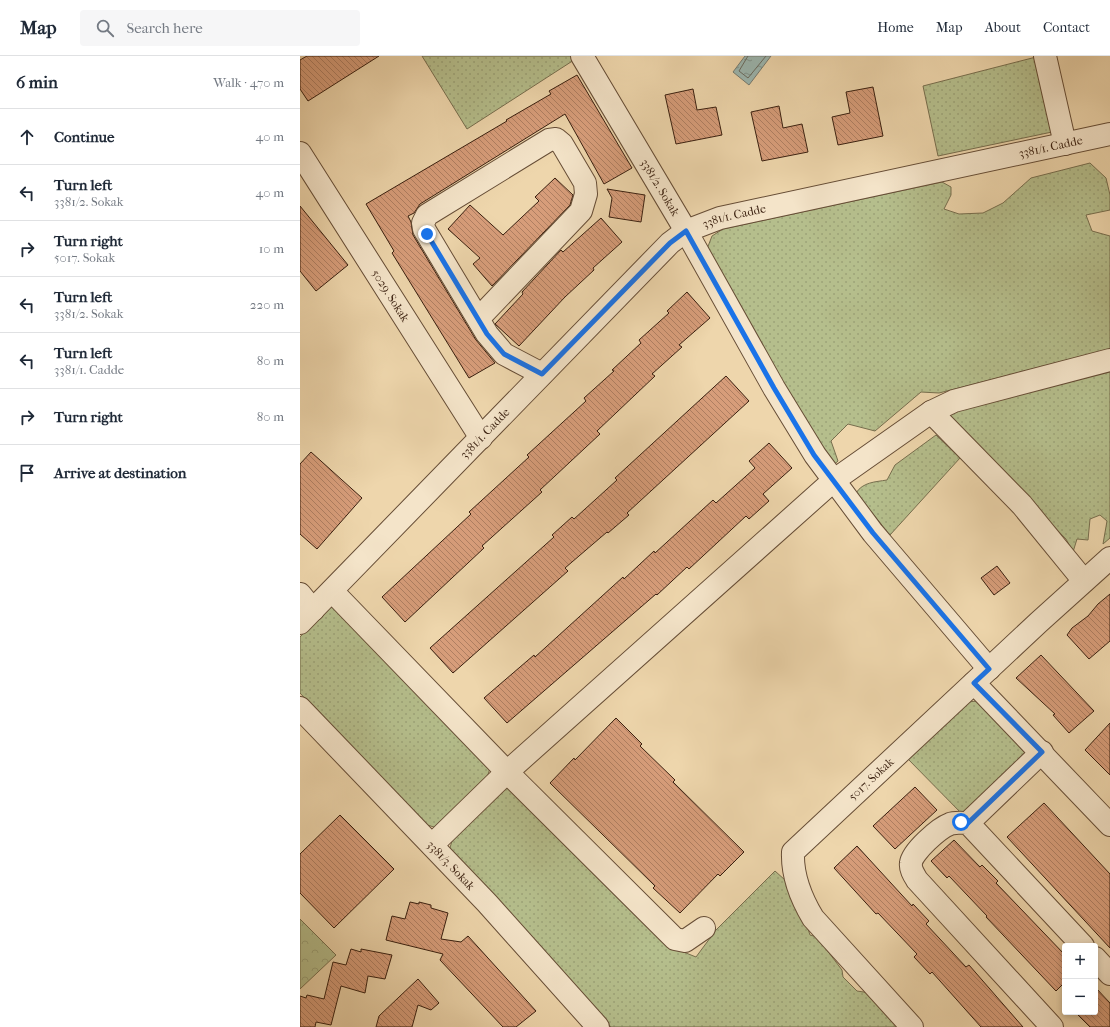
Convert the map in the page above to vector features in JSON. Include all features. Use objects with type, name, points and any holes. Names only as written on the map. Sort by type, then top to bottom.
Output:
[{"type":"street","name":"3381/2. Sokak","points":[[582,56],[686,231],[774,388],[814,455],[981,676],[1042,752],[1110,825]]},
{"type":"street","points":[[1045,56],[1065,144]]},
{"type":"street","name":"3381/1. Cadde","points":[[304,609],[332,591],[670,243],[686,231],[720,218],[1110,134]]},
{"type":"street","points":[[478,319],[581,211],[586,194],[585,183],[562,144],[556,139],[549,140],[427,215],[423,223],[424,229],[478,319],[487,334],[504,354],[542,374]]},
{"type":"street","name":"5029. Sokak","points":[[300,153],[481,438]]},
{"type":"street","points":[[432,845],[507,772],[833,481],[931,412],[954,402],[1110,360]]},
{"type":"street","points":[[931,412],[1022,504],[1084,581]]},
{"type":"street","name":"5017. Sokak","points":[[912,1027],[813,918],[804,902],[796,882],[792,861],[793,852],[981,676],[1110,558]]},
{"type":"street","points":[[332,591],[507,772],[675,939],[685,942],[704,928]]},
{"type":"street","name":"3381/3. Sokak","points":[[300,708],[487,903],[598,1027]]},
{"type":"street","points":[[1042,752],[968,823],[950,824],[939,831],[914,855],[911,862],[911,870],[917,880],[1052,1027]]},
{"type":"street","points":[[968,823],[1080,943]]},
{"type":"street","points":[[1098,961],[1110,974]]},
{"type":"green space","points":[[422,56],[572,56],[574,60],[467,129]]},
{"type":"green space","points":[[1040,56],[1052,132],[938,156],[923,86]]},
{"type":"green space","points":[[1090,163],[1106,178],[1110,195],[1110,210],[1086,215],[1092,231],[1110,236],[1110,349],[939,393],[921,392],[875,431],[848,424],[831,441],[838,461],[830,468],[707,249],[712,236],[723,229],[942,182],[951,187],[951,195],[944,209],[959,214],[983,213],[1003,203],[1031,178]]},
{"type":"green space","points":[[1110,368],[1110,538],[1103,544],[1107,521],[1100,515],[1090,519],[1088,540],[1077,539],[1073,552],[1066,539],[950,420],[950,412]]},
{"type":"green space","points":[[936,435],[960,458],[890,535],[856,493],[859,489],[866,485],[887,480],[895,465]]},
{"type":"green space","points":[[331,607],[336,609],[490,768],[487,778],[446,823],[434,827],[420,823],[300,693],[300,637],[326,609]]},
{"type":"green space","points":[[978,701],[1027,755],[963,815],[907,758],[967,702]]},
{"type":"green space","points":[[506,788],[513,789],[671,947],[696,957],[716,930],[775,871],[795,889],[810,935],[817,937],[842,970],[843,977],[857,991],[870,993],[902,1027],[611,1027],[449,851],[452,841],[500,792]]},
{"type":"green space","points":[[300,919],[336,955],[300,989]]},
{"type":"water","points":[[745,56],[771,56],[749,85],[733,72]]},
{"type":"building","points":[[307,56],[379,56],[308,101],[300,89],[300,60]]},
{"type":"building","points":[[577,75],[632,168],[604,184],[565,114],[420,204],[414,213],[408,216],[411,222],[413,235],[476,340],[495,363],[469,378],[392,253],[394,251],[366,204],[507,121],[506,120],[551,94],[549,91]]},
{"type":"building","points":[[873,87],[883,136],[838,145],[832,117],[850,113],[846,92]]},
{"type":"building","points":[[693,89],[697,110],[716,107],[722,135],[676,144],[665,95]]},
{"type":"building","points":[[779,106],[783,128],[802,124],[808,152],[762,161],[751,112]]},
{"type":"building","points":[[555,178],[573,195],[570,205],[492,286],[473,264],[480,258],[448,229],[470,205],[503,235],[539,201],[535,197]]},
{"type":"building","points":[[607,189],[645,195],[641,222],[609,217],[612,198]]},
{"type":"building","points":[[300,206],[348,265],[316,291],[300,271]]},
{"type":"building","points":[[601,218],[622,242],[593,268],[594,270],[565,297],[519,346],[495,324],[561,250],[563,252]]},
{"type":"building","points":[[687,292],[710,318],[679,345],[682,347],[652,374],[655,376],[597,431],[600,434],[540,490],[542,492],[482,546],[484,548],[405,622],[382,597],[471,514],[469,512],[529,457],[527,455],[586,401],[584,398],[614,371],[612,370],[641,343],[639,340],[669,313],[667,311]]},
{"type":"building","points":[[726,376],[749,401],[627,513],[629,515],[565,568],[568,571],[453,673],[430,648],[554,537],[552,535],[572,517],[574,519],[617,480],[615,478]]},
{"type":"building","points":[[769,443],[792,468],[763,494],[769,501],[749,519],[746,516],[689,569],[687,567],[657,595],[656,594],[507,723],[484,698],[534,655],[535,657],[623,577],[624,579],[654,551],[655,553],[713,500],[716,503],[755,468],[749,461]]},
{"type":"building","points":[[311,452],[362,498],[317,549],[300,534],[300,464]]},
{"type":"building","points":[[997,566],[1010,583],[994,595],[981,578]]},
{"type":"building","points":[[1110,594],[1110,641],[1089,659],[1067,635],[1072,628],[1088,616],[1098,604]]},
{"type":"building","points":[[1041,655],[1094,711],[1069,733],[1053,715],[1055,714],[1016,678]]},
{"type":"building","points":[[616,718],[642,744],[640,746],[675,780],[673,782],[744,852],[720,876],[718,874],[680,913],[653,888],[655,886],[550,783]]},
{"type":"building","points":[[1110,723],[1110,775],[1085,750]]},
{"type":"building","points":[[915,787],[937,810],[895,849],[873,826]]},
{"type":"building","points":[[1044,803],[1110,874],[1110,948],[1007,837]]},
{"type":"building","points":[[340,815],[394,869],[334,928],[300,893],[300,854]]},
{"type":"building","points":[[954,840],[980,867],[982,865],[998,881],[996,883],[1062,952],[1062,985],[1056,991],[949,876],[947,878],[931,861]]},
{"type":"building","points":[[857,846],[912,906],[913,904],[929,921],[926,924],[966,967],[969,965],[1023,1027],[981,1027],[932,972],[930,974],[914,957],[917,954],[878,913],[876,914],[834,868]]},
{"type":"building","points":[[410,902],[419,904],[419,902],[431,905],[431,908],[448,913],[441,939],[461,942],[468,936],[536,1011],[516,1027],[503,1027],[440,960],[443,954],[386,940],[392,916],[405,919]]},
{"type":"building","points":[[351,949],[361,952],[361,949],[392,955],[385,979],[368,976],[365,993],[341,986],[331,1025],[316,1022],[315,1027],[300,1027],[300,996],[306,998],[307,995],[324,999],[333,962],[346,965]]},
{"type":"building","points":[[418,979],[439,1003],[431,1010],[418,1005],[412,1027],[376,1027],[379,1016]]},
{"type":"building","points":[[1098,990],[1110,1003],[1110,1027],[1090,1027],[1078,1015],[1098,1015]]},
{"type":"route","points":[[427,234],[487,334],[504,354],[542,374],[670,243],[686,231],[774,388],[814,455],[873,533],[989,669],[974,683],[1042,752],[968,823],[961,822]]}]
